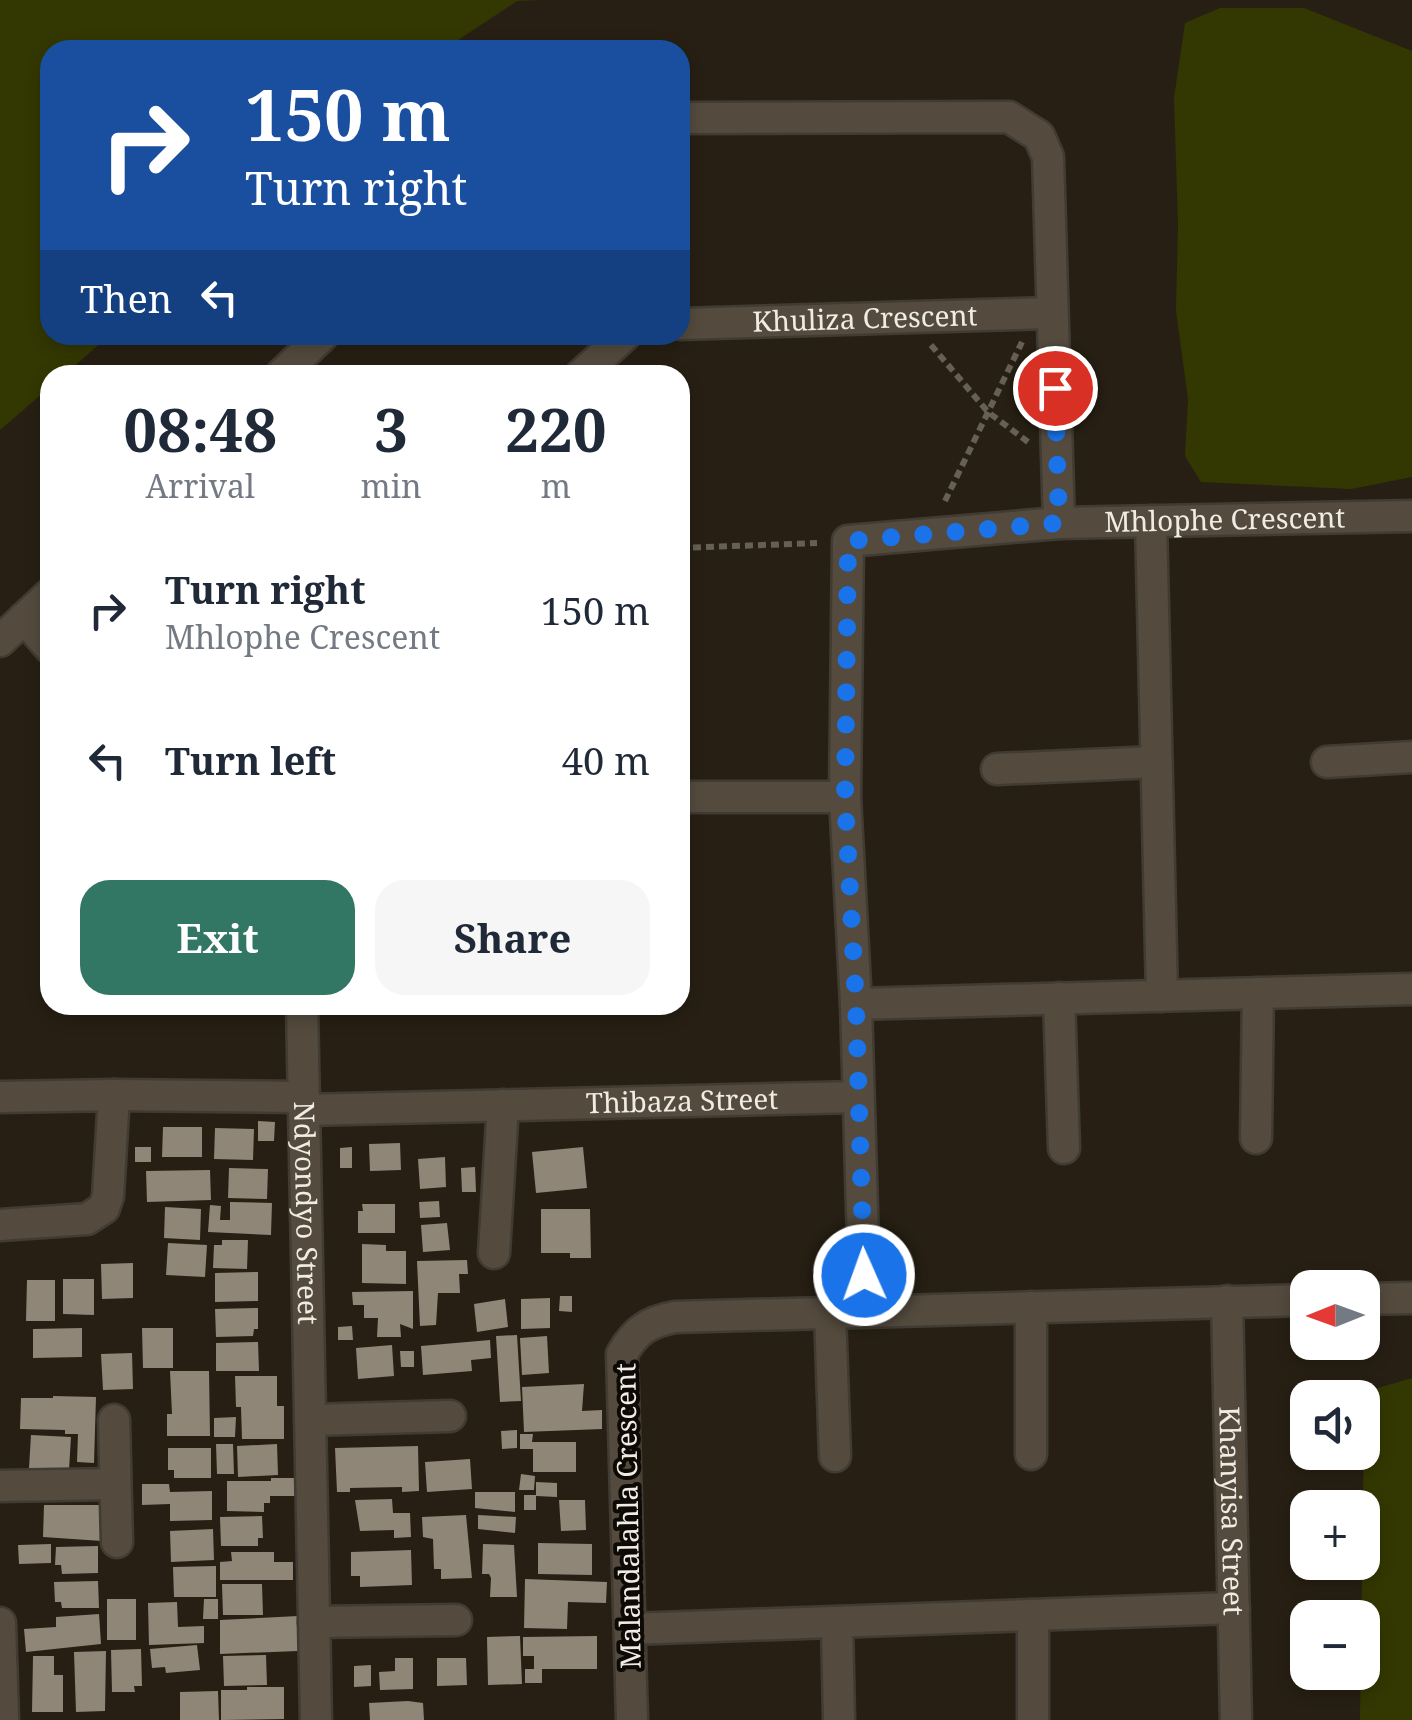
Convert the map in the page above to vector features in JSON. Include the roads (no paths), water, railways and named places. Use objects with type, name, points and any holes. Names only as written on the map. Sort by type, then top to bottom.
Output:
[{"type":"street","points":[[690,118],[1015,119],[1039,136],[1048,157],[1044,313],[1059,523]]},
{"type":"street","name":"Khuliza Crescent","points":[[690,324],[1044,313]]},
{"type":"street","points":[[292,365],[312,345]]},
{"type":"street","points":[[592,365],[613,345]]},
{"type":"street","name":"Mhlophe Crescent","points":[[845,797],[848,541],[1059,523],[1412,516]]},
{"type":"street","points":[[1150,521],[1162,996]]},
{"type":"street","points":[[0,641],[40,603]]},
{"type":"street","points":[[24,618],[40,636]]},
{"type":"street","points":[[1327,762],[1412,758]]},
{"type":"street","points":[[997,769],[1156,762]]},
{"type":"street","points":[[690,797],[845,797],[865,1311]]},
{"type":"street","points":[[856,1004],[1412,990]]},
{"type":"street","points":[[1256,1138],[1258,994]]},
{"type":"street","points":[[1059,998],[1064,1148]]},
{"type":"street","name":"Ndyondyo Street","points":[[302,1015],[316,1720]]},
{"type":"street","points":[[0,1225],[87,1219],[104,1208],[114,1095]]},
{"type":"street","name":"Thibaza Street","points":[[0,1097],[114,1095],[304,1103],[503,1105],[857,1097]]},
{"type":"street","points":[[494,1253],[503,1105]]},
{"type":"street","points":[[1380,1299],[1412,1298]]},
{"type":"street","name":"Malandalahla Crescent","points":[[632,1720],[622,1354],[638,1330],[654,1321],[674,1317],[1290,1300]]},
{"type":"street","name":"Khanyisa Street","points":[[1226,1301],[1236,1720]]},
{"type":"street","points":[[1031,1307],[1031,1454]]},
{"type":"street","points":[[830,1312],[834,1456]]},
{"type":"street","points":[[310,1420],[450,1416]]},
{"type":"street","points":[[114,1420],[117,1542]]},
{"type":"street","points":[[0,1486],[115,1484]]},
{"type":"street","points":[[630,1630],[1234,1608]]},
{"type":"street","points":[[1033,1615],[1033,1720]]},
{"type":"street","points":[[314,1622],[456,1620]]},
{"type":"street","points":[[0,1622],[3,1720]]},
{"type":"street","points":[[838,1622],[839,1720]]}]
